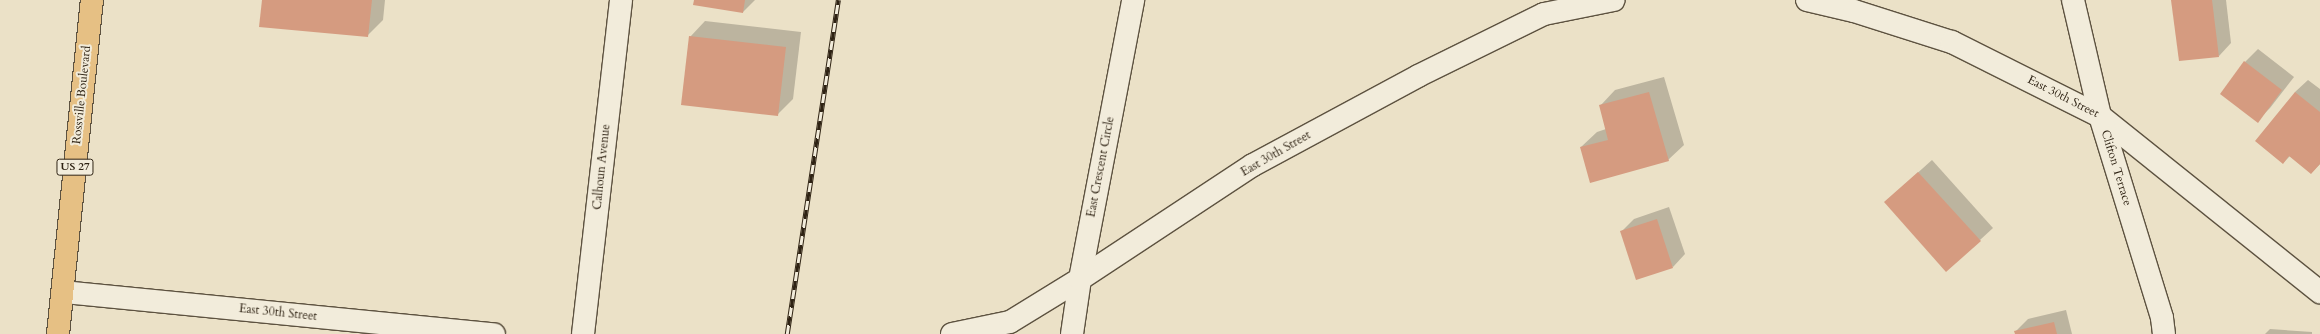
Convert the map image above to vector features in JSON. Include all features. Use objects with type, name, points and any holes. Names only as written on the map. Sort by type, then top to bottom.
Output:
[{"type":"highway","name":"Rossville Boulevard","points":[[58,334],[92,0]]},
{"type":"street","name":"Calhoun Avenue","points":[[583,334],[621,0]]},
{"type":"street","name":"East Crescent Circle","points":[[1072,334],[1080,280],[1133,0]]},
{"type":"street","name":"East 30th Street","points":[[952,334],[1010,322],[1080,280],[1253,165],[1418,76],[1544,14],[1614,0]]},
{"type":"street","name":"East 30th Street","points":[[1807,0],[1854,11],[1952,42],[2100,116],[2320,292]]},
{"type":"street","name":"Clifton Terrace","points":[[2073,0],[2100,116],[2162,318],[2164,334]]},
{"type":"street","name":"East 30th Street","points":[[63,292],[494,334]]},
{"type":"building","points":[[262,0],[372,0],[368,37],[259,27]]},
{"type":"building","points":[[694,0],[745,0],[743,13],[693,5]]},
{"type":"building","points":[[2171,0],[2212,0],[2219,57],[2179,61]]},
{"type":"building","points":[[689,36],[786,47],[778,116],[681,105]]},
{"type":"building","points":[[2244,61],[2282,90],[2258,123],[2220,94]]},
{"type":"building","points":[[1649,92],[1669,161],[1590,183],[1580,147],[1608,140],[1599,105]]},
{"type":"building","points":[[2295,92],[2320,112],[2320,164],[2311,174],[2289,156],[2283,164],[2255,141]]},
{"type":"building","points":[[1918,172],[1981,241],[1946,272],[1884,202]]},
{"type":"building","points":[[1657,219],[1673,268],[1636,280],[1620,231]]},
{"type":"building","points":[[2054,322],[2057,334],[2015,334],[2014,331]]},
{"type":"railway","points":[[787,334],[838,0]]}]
